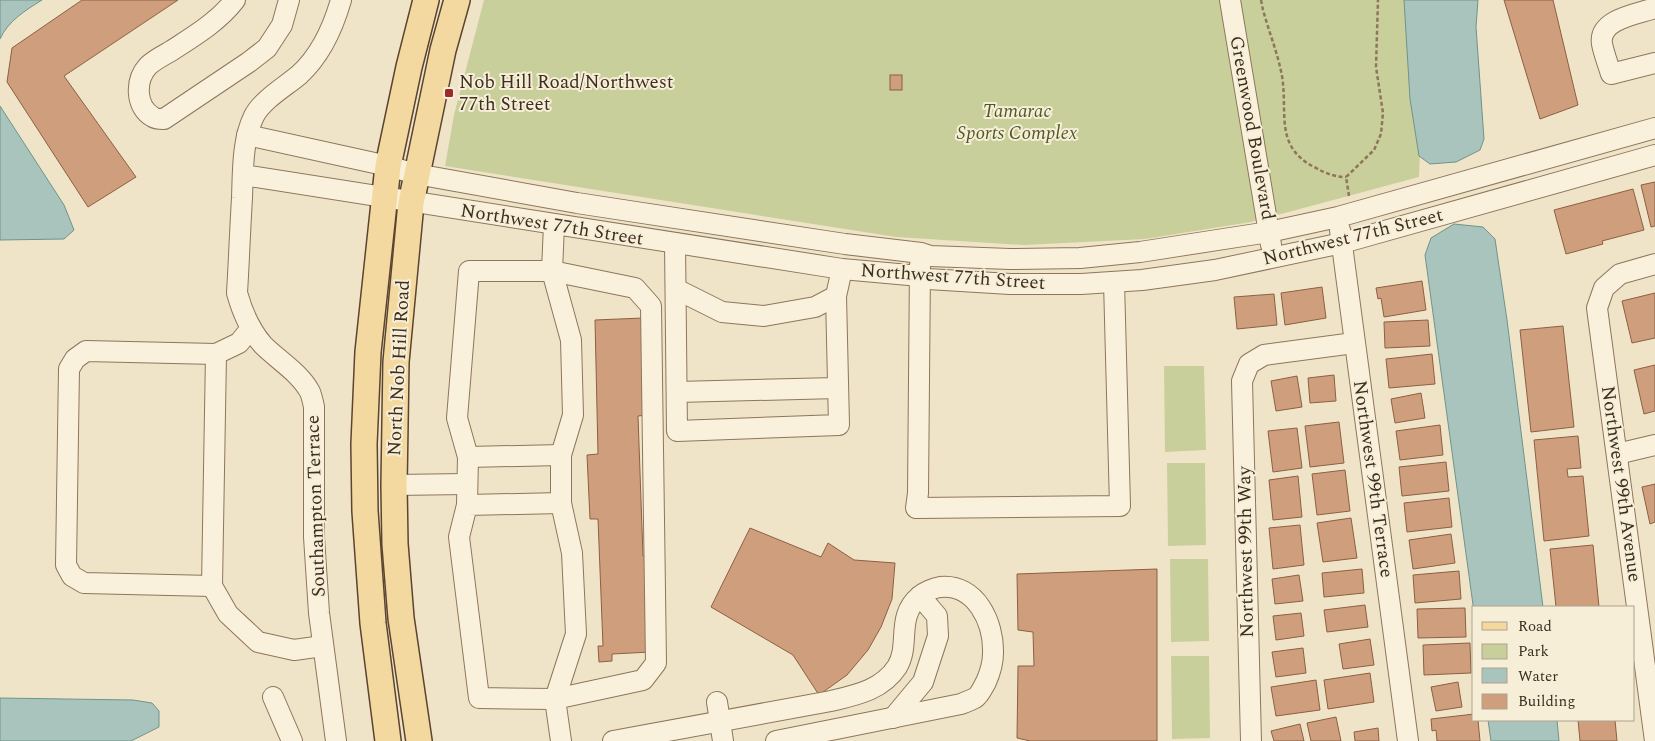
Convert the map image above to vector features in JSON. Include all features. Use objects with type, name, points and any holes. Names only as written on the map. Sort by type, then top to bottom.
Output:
[{"type":"main road","name":"North Nob Hill Road","points":[[388,741],[373,623],[365,511],[364,444],[368,352],[388,166],[409,67],[426,0]]},
{"type":"main road","name":"North Nob Hill Road","points":[[419,741],[401,618],[395,544],[396,362],[411,203],[443,50],[457,0]]},
{"type":"street","points":[[235,0],[222,15],[204,29],[148,66],[140,80],[139,98],[143,108],[153,117],[164,119],[267,48],[282,25],[289,0]]},
{"type":"street","name":"Southampton Terrace","points":[[336,741],[323,646],[314,537],[314,407],[310,392],[301,380],[262,344],[251,328],[242,310],[237,293],[243,175],[247,136],[255,114],[268,99],[301,73],[321,50],[334,24],[341,0]]},
{"type":"street","name":"Greenwood Boulevard","points":[[1230,0],[1273,257]]},
{"type":"street","points":[[1655,8],[1612,22],[1606,30],[1602,42],[1611,74],[1655,62]]},
{"type":"street","name":"Northwest 77th Street","points":[[247,136],[388,166],[416,174],[586,204],[845,244],[921,253],[930,256],[1010,259],[1080,258],[1140,252],[1269,232],[1338,217],[1655,128]]},
{"type":"street","name":"Northwest 77th Street","points":[[243,175],[411,203],[842,269],[920,276],[928,279],[1010,284],[1081,284],[1142,280],[1214,270],[1342,243],[1655,154]]},
{"type":"street","name":"Northwest 99th Terrace","points":[[1338,217],[1408,741]]},
{"type":"street","points":[[554,225],[552,270],[571,340],[573,415],[561,455],[561,503],[572,553],[576,634],[554,699],[561,741]]},
{"type":"street","points":[[675,244],[677,431],[839,425],[836,296],[842,269]]},
{"type":"street","points":[[921,253],[918,493],[916,508],[1120,506],[1114,282]]},
{"type":"street","name":"Northwest 99th Avenue","points":[[1654,735],[1597,308],[1604,288],[1620,274],[1655,264]]},
{"type":"street","points":[[552,270],[635,288],[650,306],[656,663],[643,680],[554,699],[479,698],[460,537],[467,505],[468,457],[457,418],[469,271],[552,270]]},
{"type":"street","points":[[676,289],[722,312],[764,316],[815,307],[836,296]]},
{"type":"street","points":[[212,586],[84,583],[72,576],[66,565],[69,370],[75,359],[86,351],[216,354],[239,343],[251,328]]},
{"type":"street","name":"Northwest 99th Way","points":[[1251,741],[1242,381],[1249,364],[1264,355],[1354,344]]},
{"type":"street","points":[[216,354],[212,586],[228,614],[258,642],[294,650],[323,646]]},
{"type":"street","points":[[677,392],[837,388]]},
{"type":"street","points":[[1617,454],[1655,445]]},
{"type":"street","points":[[468,457],[561,455]]},
{"type":"street","points":[[394,485],[467,484]]},
{"type":"street","points":[[467,505],[561,503]]},
{"type":"street","points":[[613,741],[719,712],[831,701],[857,695],[874,688],[886,680],[898,666],[902,651],[906,617],[912,603],[920,596],[940,587],[958,588],[974,599],[985,613],[991,633],[993,653],[991,670],[976,697],[961,704],[776,741]]},
{"type":"street","points":[[893,718],[922,682],[938,636],[937,616],[920,596]]},
{"type":"street","points":[[273,696],[292,741]]},
{"type":"street","points":[[719,712],[723,741]]},
{"type":"path","points":[[1262,0],[1285,94],[1284,131],[1290,145],[1302,161],[1335,178],[1346,178],[1374,150],[1381,134],[1383,113],[1376,67],[1378,0]]},
{"type":"path","points":[[1346,178],[1349,196]]},
{"type":"green space","name":"Tamarac Sports Complex","points":[[484,0],[1411,0],[1420,151],[1419,177],[1251,222],[1145,239],[1024,245],[896,237],[445,166],[454,115]]},
{"type":"green space","points":[[1164,366],[1204,366],[1206,450],[1165,452]]},
{"type":"green space","points":[[1167,463],[1205,463],[1206,545],[1168,546]]},
{"type":"green space","points":[[1170,559],[1208,559],[1209,641],[1171,642]]},
{"type":"green space","points":[[1171,656],[1209,656],[1210,738],[1172,739]]},
{"type":"water","points":[[0,0],[42,0],[13,21],[0,39]]},
{"type":"water","points":[[1404,0],[1478,0],[1476,27],[1484,139],[1480,150],[1456,162],[1430,164],[1419,156],[1410,99]]},
{"type":"water","points":[[0,106],[64,205],[74,230],[64,239],[0,240]]},
{"type":"water","points":[[1454,224],[1483,227],[1495,239],[1543,606],[1473,606],[1425,255],[1431,238]]},
{"type":"water","points":[[0,698],[133,700],[152,703],[159,711],[159,727],[131,741],[0,741]]},
{"type":"water","points":[[1488,721],[1557,721],[1559,741],[1491,741]]},
{"type":"building","points":[[82,0],[178,0],[64,76],[136,177],[88,207],[7,82],[12,48]]},
{"type":"building","points":[[1504,0],[1553,0],[1578,105],[1540,119]]},
{"type":"building","points":[[890,75],[902,75],[902,90],[890,90]]},
{"type":"building","points":[[1655,182],[1655,226],[1651,227],[1641,185]]},
{"type":"building","points":[[1633,189],[1644,230],[1602,241],[1603,244],[1566,254],[1554,210]]},
{"type":"building","points":[[1422,281],[1426,310],[1384,317],[1381,298],[1378,299],[1376,288]]},
{"type":"building","points":[[1322,287],[1326,318],[1285,325],[1281,293]]},
{"type":"building","points":[[1655,293],[1655,338],[1632,343],[1622,301]]},
{"type":"building","points":[[1274,294],[1277,325],[1237,329],[1234,297]]},
{"type":"building","points":[[643,318],[647,415],[638,416],[643,556],[647,556],[651,652],[612,654],[612,661],[599,662],[598,646],[603,646],[598,519],[590,519],[587,455],[598,454],[595,320]]},
{"type":"building","points":[[1428,320],[1430,346],[1385,348],[1384,322]]},
{"type":"building","points":[[1563,326],[1574,427],[1531,432],[1520,330]]},
{"type":"building","points":[[1432,354],[1435,384],[1389,388],[1386,359]]},
{"type":"building","points":[[1655,365],[1655,411],[1644,414],[1634,370]]},
{"type":"building","points":[[1334,375],[1336,401],[1310,403],[1308,378]]},
{"type":"building","points":[[1297,376],[1302,407],[1276,411],[1271,381]]},
{"type":"building","points":[[1421,393],[1425,418],[1395,423],[1391,399]]},
{"type":"building","points":[[1339,422],[1344,463],[1310,467],[1305,426]]},
{"type":"building","points":[[1440,425],[1443,455],[1400,460],[1396,431]]},
{"type":"building","points":[[1297,428],[1302,468],[1273,472],[1268,431]]},
{"type":"building","points":[[1578,436],[1581,468],[1567,469],[1568,477],[1583,476],[1589,536],[1544,541],[1534,440]]},
{"type":"building","points":[[1446,462],[1449,491],[1402,496],[1399,467]]},
{"type":"building","points":[[1345,470],[1350,511],[1317,515],[1312,474]]},
{"type":"building","points":[[1298,476],[1302,517],[1273,520],[1269,480]]},
{"type":"building","points":[[1655,484],[1655,522],[1650,524],[1642,487]]},
{"type":"building","points":[[1449,498],[1452,527],[1407,532],[1404,503]]},
{"type":"building","points":[[1351,518],[1357,558],[1323,562],[1317,523]]},
{"type":"building","points":[[1300,525],[1304,565],[1273,569],[1269,528]]},
{"type":"building","points":[[750,528],[821,557],[828,543],[854,560],[895,563],[892,599],[881,627],[868,650],[847,675],[819,695],[793,655],[711,607]]},
{"type":"building","points":[[1451,534],[1455,563],[1413,569],[1409,540]]},
{"type":"building","points":[[1593,545],[1599,606],[1556,606],[1550,549]]},
{"type":"building","points":[[1157,569],[1157,741],[1030,741],[1017,738],[1018,666],[1034,666],[1033,632],[1018,630],[1017,574]]},
{"type":"building","points":[[1362,569],[1364,593],[1324,597],[1322,573]]},
{"type":"building","points":[[1459,571],[1461,599],[1415,603],[1413,575]]},
{"type":"building","points":[[1299,575],[1303,601],[1275,604],[1272,579]]},
{"type":"building","points":[[1365,605],[1368,627],[1327,632],[1324,610]]},
{"type":"building","points":[[1465,608],[1466,637],[1418,638],[1417,609]]},
{"type":"building","points":[[1301,613],[1304,636],[1276,640],[1273,616]]},
{"type":"building","points":[[1370,639],[1374,665],[1343,669],[1339,644]]},
{"type":"building","points":[[1470,643],[1471,673],[1424,675],[1423,645]]},
{"type":"building","points":[[1303,648],[1306,673],[1276,677],[1272,652]]},
{"type":"building","points":[[1370,673],[1374,702],[1328,709],[1324,680]]},
{"type":"building","points":[[1316,680],[1320,710],[1276,716],[1271,687]]},
{"type":"building","points":[[1458,682],[1462,707],[1436,711],[1431,687]]},
{"type":"building","points":[[1472,714],[1472,721],[1478,721],[1480,741],[1437,741],[1436,730],[1432,731],[1431,719]]},
{"type":"building","points":[[1336,717],[1341,741],[1311,741],[1307,723]]},
{"type":"building","points":[[1578,721],[1615,721],[1617,741],[1580,741]]},
{"type":"building","points":[[1300,724],[1304,741],[1274,741],[1271,731]]},
{"type":"building","points":[[1378,728],[1379,741],[1355,741],[1354,732]]},
{"type":"place","name":"Nob Hill Road/Northwest 77th Street","points":[[449,93]]}]
